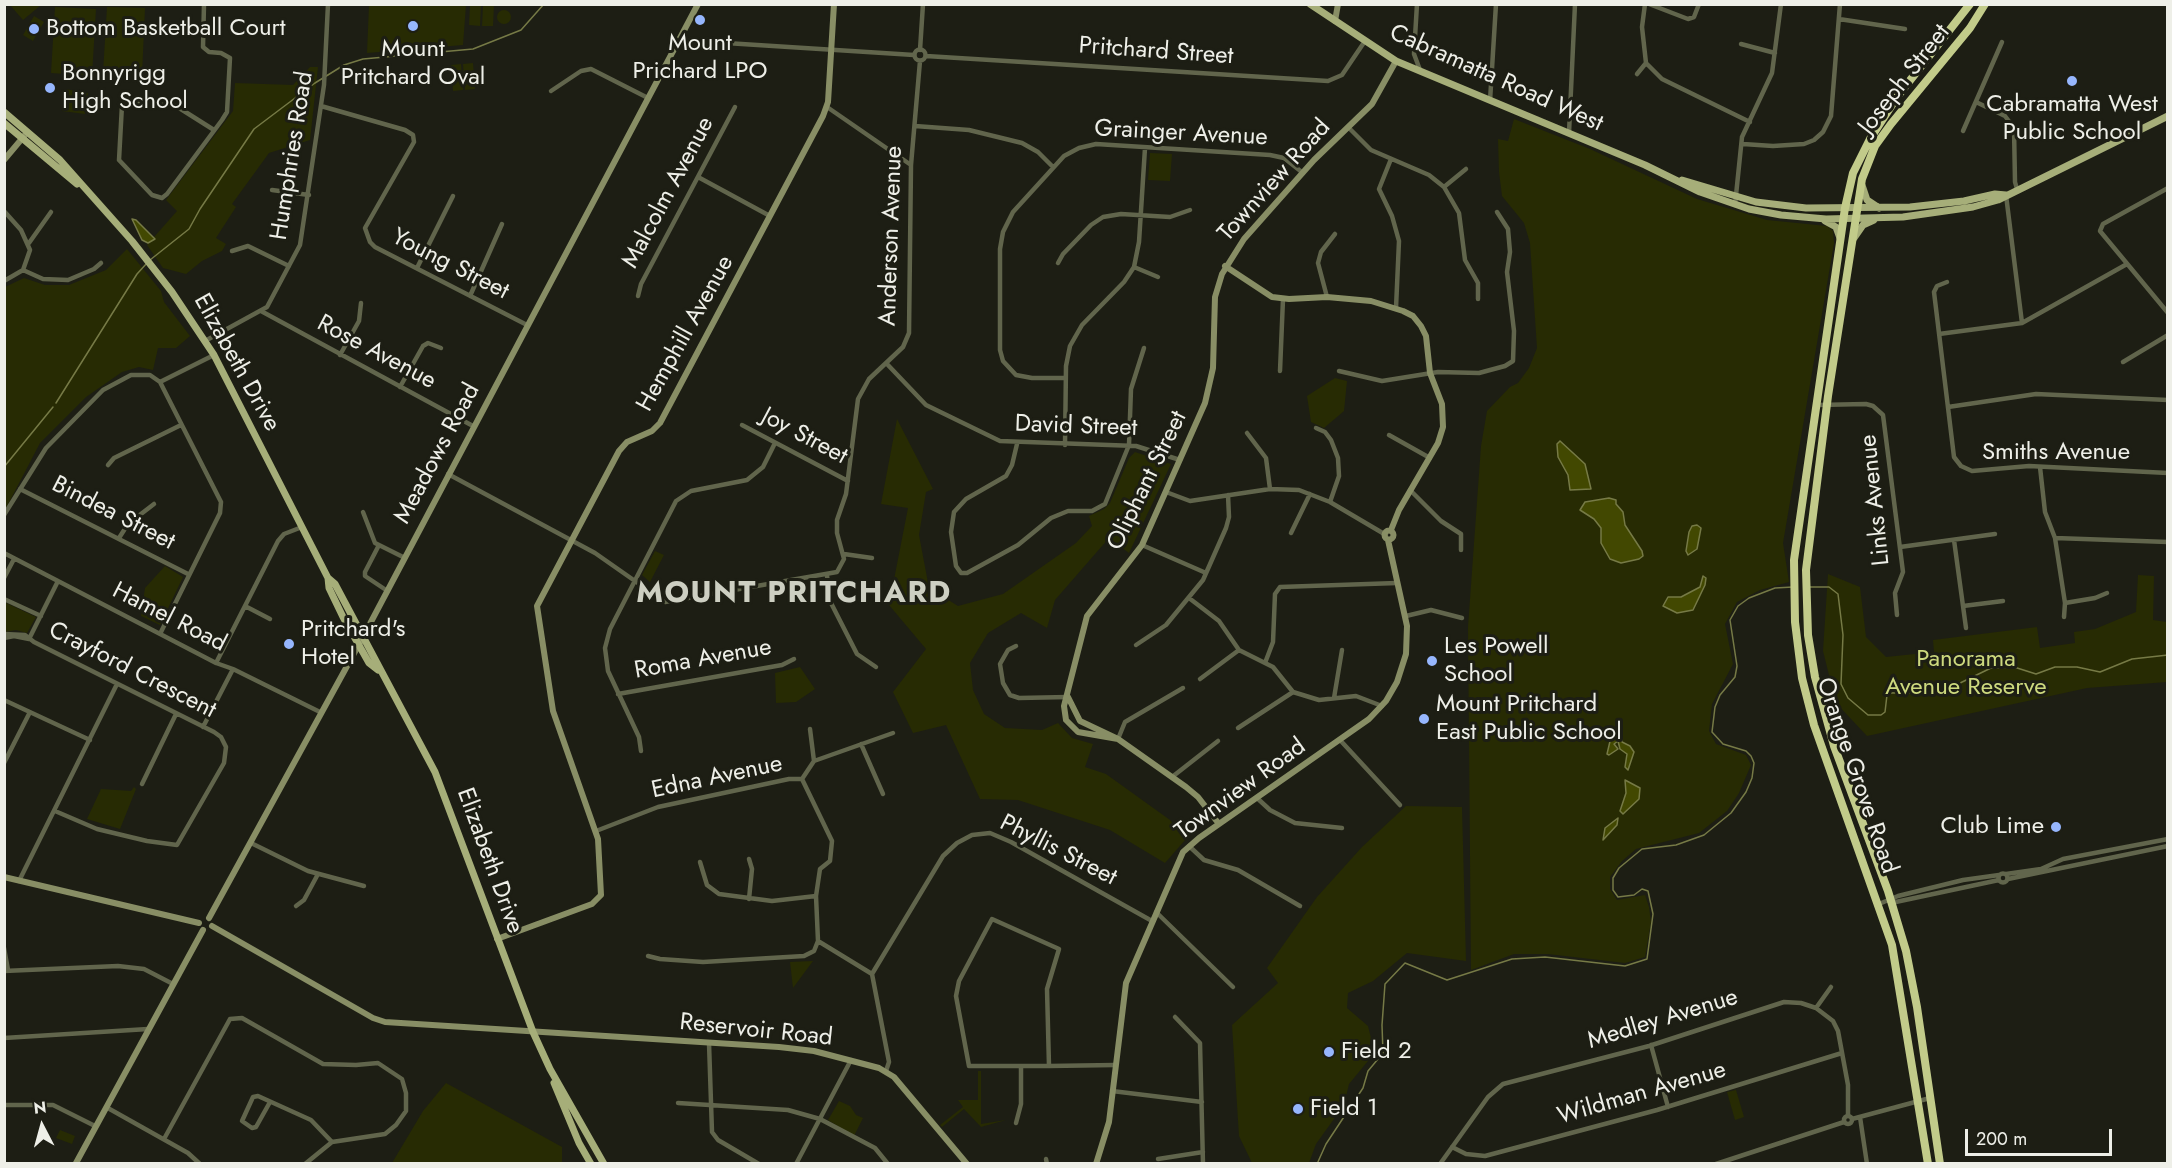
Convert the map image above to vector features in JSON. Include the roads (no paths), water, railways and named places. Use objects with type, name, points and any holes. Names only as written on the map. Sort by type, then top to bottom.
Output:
[{"type":"highway","name":"Joseph Street","points":[[1844,218],[1853,173],[1870,139],[1897,97],[1970,4]]},
{"type":"highway","name":"Joseph Street","points":[[1855,218],[1862,179],[1875,146],[1970,28],[1985,4]]},
{"type":"highway","name":"Orange Grove Road","points":[[1844,218],[1796,536],[1795,622],[1802,678],[1810,711],[1879,904],[1895,961],[1928,1164]]},
{"type":"highway","name":"Orange Grove Road","points":[[1855,218],[1806,570],[1807,621],[1815,677],[1823,711],[1892,901],[1917,1007],[1940,1164]]},
{"type":"main road","name":"Cabramatta Road West","points":[[1310,4],[1396,61],[1673,178],[1763,212],[1814,218],[1882,217],[1950,212],[1998,200],[2168,116]]},
{"type":"main road","name":"Elizabeth Drive","points":[[4,112],[60,160],[144,255],[158,272],[213,355],[328,578],[335,584],[360,640],[439,780],[533,1032],[550,1069],[604,1164]]},
{"type":"main road","name":"Elizabeth Drive","points":[[4,123],[82,187]]},
{"type":"main road","points":[[1862,179],[1867,200],[1874,206],[1886,209]]},
{"type":"main road","name":"Cabramatta Road West","points":[[1736,201],[1789,206],[1886,209],[1936,206],[1995,194],[2006,195]]},
{"type":"main road","points":[[1851,243],[1863,225],[1882,217]]},
{"type":"main road","points":[[1814,218],[1836,227],[1840,248]]},
{"type":"main road","name":"Elizabeth Drive","points":[[550,1069],[557,1093],[591,1164]]},
{"type":"street","points":[[204,4],[203,47],[209,52],[226,55],[231,64],[228,106],[214,130],[162,198],[152,195],[119,160],[122,105],[127,102],[176,106],[214,130]]},
{"type":"street","name":"Humphries Road","points":[[205,341],[261,311],[271,300],[302,238],[324,85],[328,4]]},
{"type":"street","name":"Meadows Road","points":[[209,918],[360,640],[698,4]]},
{"type":"street","name":"Hemphill Avenue","points":[[497,939],[600,899],[600,853],[596,831],[553,711],[537,616],[540,599],[622,446],[652,431],[660,423],[827,107],[834,4]]},
{"type":"street","points":[[914,55],[920,50],[923,4]]},
{"type":"street","points":[[1335,21],[1338,4]]},
{"type":"street","points":[[1417,4],[1414,54],[1421,71]]},
{"type":"street","points":[[1491,100],[1496,4]]},
{"type":"street","points":[[1569,133],[1575,4]]},
{"type":"street","points":[[1699,4],[1694,17],[1688,19],[1647,4],[1642,27],[1646,63],[1662,79],[1750,122]]},
{"type":"street","points":[[1736,201],[1742,137],[1772,73],[1781,4]]},
{"type":"street","points":[[1743,144],[1773,146],[1804,144],[1814,140],[1823,132],[1831,116],[1840,4]]},
{"type":"street","points":[[1839,20],[1905,29]]},
{"type":"street","points":[[679,40],[914,55],[920,61],[926,56],[920,50]]},
{"type":"street","name":"Pritchard Street","points":[[926,56],[1328,81],[1342,75],[1365,41]]},
{"type":"street","points":[[1963,131],[2002,42]]},
{"type":"street","points":[[1741,44],[1775,53]]},
{"type":"street","points":[[1404,64],[1414,54]]},
{"type":"street","name":"Anderson Avenue","points":[[844,554],[837,527],[848,481],[858,399],[869,379],[903,347],[909,333],[911,165],[920,61]]},
{"type":"street","name":"Townview Road","points":[[1096,1164],[1108,1130],[1124,989],[1175,866],[1189,846],[1340,740],[1382,706],[1393,691],[1404,664],[1407,644],[1406,616],[1388,535],[1410,490],[1442,434],[1444,421],[1442,404],[1430,373],[1424,330],[1413,316],[1396,308],[1371,301],[1327,297],[1283,299],[1263,292],[1225,266],[1244,239],[1303,173],[1372,104],[1396,61]]},
{"type":"street","points":[[1636,74],[1646,63]]},
{"type":"street","points":[[551,92],[581,71],[591,69],[648,98]]},
{"type":"street","points":[[1976,102],[2005,116],[2014,128],[2017,189]]},
{"type":"street","name":"Young Street","points":[[321,106],[405,130],[413,135],[414,142],[365,228],[366,235],[375,248],[527,325]]},
{"type":"street","name":"Malcolm Avenue","points":[[638,296],[640,284],[735,107]]},
{"type":"street","points":[[827,107],[911,165]]},
{"type":"street","points":[[915,126],[969,130],[1023,143],[1038,152],[1053,167]]},
{"type":"street","points":[[1348,127],[1366,147],[1429,175],[1444,187],[1459,213],[1463,253],[1467,266],[1478,283],[1478,299]]},
{"type":"street","points":[[4,160],[28,132]]},
{"type":"street","name":"Grainger Avenue","points":[[1065,378],[1032,378],[1017,375],[1003,361],[1000,350],[1003,232],[1013,212],[1053,167],[1072,151],[1087,145],[1277,156],[1303,173]]},
{"type":"street","points":[[1065,445],[1067,355],[1073,338],[1134,267],[1141,214],[1144,148]]},
{"type":"street","points":[[1391,159],[1379,189],[1392,216],[1399,241],[1396,308]]},
{"type":"street","points":[[1444,187],[1466,169]]},
{"type":"street","points":[[698,177],[770,216]]},
{"type":"street","points":[[2168,188],[2103,224],[2100,231],[2168,314]]},
{"type":"street","points":[[272,190],[309,195]]},
{"type":"street","points":[[2006,195],[2022,323]]},
{"type":"street","points":[[417,268],[453,196]]},
{"type":"street","points":[[1058,263],[1063,254],[1097,220],[1121,214],[1170,217],[1190,210]]},
{"type":"street","points":[[4,211],[29,243]]},
{"type":"street","points":[[4,281],[24,270],[28,261],[29,243],[51,212]]},
{"type":"street","points":[[1339,371],[1382,381],[1430,373],[1479,373],[1505,366],[1513,361],[1515,331],[1508,272],[1510,252],[1508,230],[1497,212]]},
{"type":"street","points":[[470,296],[502,224]]},
{"type":"street","points":[[1327,297],[1318,263],[1321,252],[1335,234]]},
{"type":"street","points":[[232,251],[248,246],[289,266]]},
{"type":"street","points":[[24,270],[43,279],[68,280],[94,269],[101,263]]},
{"type":"street","points":[[1939,334],[2022,323],[2127,264]]},
{"type":"street","name":"Oliphant Street","points":[[1118,739],[1091,736],[1073,729],[1065,715],[1064,706],[1087,616],[1142,545],[1212,382],[1215,297],[1225,266]]},
{"type":"street","points":[[1134,267],[1158,277]]},
{"type":"street","name":"Smiths Avenue","points":[[1947,282],[1937,286],[1934,292],[1954,457],[1961,466],[1972,471],[1986,472],[2040,467],[2168,473]]},
{"type":"street","points":[[1280,371],[1283,299]]},
{"type":"street","points":[[340,355],[359,321],[361,303]]},
{"type":"street","name":"Rose Avenue","points":[[261,311],[474,426]]},
{"type":"street","points":[[2123,362],[2168,335]]},
{"type":"street","points":[[400,387],[423,346],[428,343],[441,348]]},
{"type":"street","points":[[1017,444],[1012,465],[1006,476],[966,499],[954,512],[951,532],[956,566],[961,573],[967,573],[1018,545],[1051,518],[1068,511],[1092,511],[1099,508],[1109,497],[1129,445],[1131,389],[1144,348]]},
{"type":"street","points":[[160,382],[213,355]]},
{"type":"street","name":"David Street","points":[[887,364],[931,408],[994,440],[1017,444],[1129,445],[1148,448],[1180,460]]},
{"type":"street","points":[[4,515],[46,448],[103,390],[131,375],[140,373],[150,375],[160,382],[221,502],[220,513],[160,634]]},
{"type":"street","points":[[1948,407],[2036,394],[2168,400]]},
{"type":"street","name":"Links Avenue","points":[[1817,405],[1827,407],[1866,404],[1883,414],[1903,572],[1895,592],[1897,615]]},
{"type":"street","points":[[108,465],[114,458],[181,425]]},
{"type":"street","name":"Joy Street","points":[[742,425],[848,481]]},
{"type":"street","points":[[1316,428],[1325,432],[1338,458],[1340,476],[1330,502]]},
{"type":"street","points":[[1247,433],[1266,458],[1270,489]]},
{"type":"street","points":[[1389,435],[1430,458]]},
{"type":"street","points":[[641,752],[639,737],[608,670],[605,648],[610,629],[679,497],[691,491],[747,480],[763,467],[775,443]]},
{"type":"street","points":[[2040,467],[2045,512],[2055,538],[2065,603],[2064,617]]},
{"type":"street","points":[[448,474],[606,559],[660,599],[670,602],[827,576],[841,568],[844,554],[872,558]]},
{"type":"street","name":"Bindea Street","points":[[20,489],[188,574]]},
{"type":"street","points":[[1166,492],[1190,501],[1270,489],[1289,489],[1330,502],[1388,535]]},
{"type":"street","points":[[1410,490],[1441,521],[1461,534],[1461,550]]},
{"type":"street","points":[[1291,533],[1310,494]]},
{"type":"street","points":[[1136,645],[1166,625],[1206,573],[1227,523],[1228,495]]},
{"type":"street","points":[[119,538],[128,524],[154,504]]},
{"type":"street","points":[[363,512],[375,543],[403,557]]},
{"type":"street","points":[[216,663],[278,541],[284,534],[302,527]]},
{"type":"street","points":[[1900,547],[1995,534]]},
{"type":"street","points":[[2055,538],[2168,542]]},
{"type":"street","points":[[1954,540],[1966,628]]},
{"type":"street","points":[[379,545],[365,576],[386,590]]},
{"type":"street","points":[[1142,545],[1206,573]]},
{"type":"street","name":"Hamel Road","points":[[4,553],[216,663],[233,669],[320,712]]},
{"type":"street","points":[[4,578],[14,559]]},
{"type":"street","points":[[827,576],[831,603],[857,654],[876,667]]},
{"type":"street","points":[[29,639],[58,581]]},
{"type":"street","points":[[1265,663],[1273,642],[1275,594],[1280,587],[1397,583]]},
{"type":"street","points":[[2065,603],[2096,598],[2107,592]]},
{"type":"street","points":[[4,598],[40,616]]},
{"type":"street","points":[[1189,598],[1219,621],[1239,650],[1279,672],[1293,692],[1314,700],[1356,696],[1382,706]]},
{"type":"street","points":[[1963,606],[2003,601]]},
{"type":"street","points":[[244,606],[270,619]]},
{"type":"street","points":[[1406,616],[1431,610],[1462,618]]},
{"type":"street","name":"Crayford Crescent","points":[[4,636],[18,633],[221,736],[226,747],[226,756],[177,845],[147,841],[97,829],[55,811]]},
{"type":"street","points":[[1016,646],[1008,650],[1000,664],[1005,687],[1010,694],[1019,698],[1068,697]]},
{"type":"street","points":[[1200,679],[1239,650]]},
{"type":"street","points":[[1334,698],[1342,650]]},
{"type":"street","name":"Roma Avenue","points":[[618,694],[782,665],[794,660]]},
{"type":"street","points":[[203,727],[233,669]]},
{"type":"street","points":[[19,880],[117,684]]},
{"type":"street","points":[[1118,739],[1125,722],[1183,688]]},
{"type":"street","points":[[1238,728],[1293,692]]},
{"type":"street","name":"Oliphant Street","points":[[1068,697],[1080,721],[1118,739],[1172,777],[1198,797],[1219,824]]},
{"type":"street","points":[[4,700],[90,740]]},
{"type":"street","points":[[4,763],[30,712]]},
{"type":"street","points":[[142,784],[176,714]]},
{"type":"street","points":[[810,729],[814,761]]},
{"type":"street","points":[[802,780],[814,761],[893,733]]},
{"type":"street","points":[[1340,740],[1400,805]]},
{"type":"street","points":[[1172,777],[1218,741]]},
{"type":"street","points":[[861,744],[882,794]]},
{"type":"street","name":"Edna Avenue","points":[[596,831],[658,807],[789,779],[802,780],[832,841],[830,861],[820,869],[816,896],[818,941]]},
{"type":"street","points":[[1257,798],[1270,810],[1295,823],[1342,828]]},
{"type":"street","name":"Phyllis Street","points":[[872,974],[944,856],[957,843],[972,835],[990,833],[1011,842],[1152,921]]},
{"type":"street","points":[[1999,878],[2003,882],[2007,877],[2041,869],[2063,859],[2168,839]]},
{"type":"street","points":[[251,843],[318,874],[364,885]]},
{"type":"street","points":[[1189,846],[1204,861],[1238,870],[1300,906]]},
{"type":"street","points":[[1879,904],[1999,878],[2168,846]]},
{"type":"street","points":[[749,859],[752,869],[749,898]]},
{"type":"street","points":[[700,862],[710,890],[719,894],[778,901],[816,896]]},
{"type":"street","points":[[296,906],[304,900],[318,874]]},
{"type":"street","points":[[4,877],[199,923],[203,930]]},
{"type":"street","points":[[1156,912],[1233,987]]},
{"type":"street","points":[[199,923],[204,918],[209,918],[212,926],[209,930],[203,930]]},
{"type":"street","points":[[1049,1066],[1047,990],[1059,949],[992,919],[959,981],[956,996],[969,1066],[1049,1066],[1115,1065]]},
{"type":"street","name":"Reservoir Road","points":[[212,926],[379,1021],[796,1049],[850,1060],[886,1071]]},
{"type":"street","points":[[75,1163],[203,930]]},
{"type":"street","points":[[648,956],[703,962],[804,956],[814,951],[818,941],[872,974],[889,1062],[886,1071],[967,1164]]},
{"type":"street","points":[[4,948],[7,970],[118,966],[144,969],[173,984]]},
{"type":"street","points":[[1716,1164],[1844,1122],[1850,1124],[1848,1085],[1838,1031],[1833,1021],[1816,1008],[1831,987]]},
{"type":"street","name":"Medley Avenue","points":[[1440,1164],[1488,1097],[1503,1084],[1651,1045],[1784,1002],[1801,1003],[1816,1008]]},
{"type":"street","points":[[1175,1017],[1200,1042],[1203,1164]]},
{"type":"street","points":[[164,1139],[230,1019],[242,1018],[323,1064],[356,1065],[378,1062],[402,1079],[406,1093],[406,1111],[396,1125],[385,1134],[332,1143],[305,1164]]},
{"type":"street","points":[[4,1038],[148,1029]]},
{"type":"street","points":[[709,1043],[711,1126],[715,1136],[759,1164]]},
{"type":"street","points":[[1651,1045],[1668,1107]]},
{"type":"street","name":"Wildman Avenue","points":[[1452,1147],[1466,1154],[1485,1156],[1668,1107],[1842,1053]]},
{"type":"street","points":[[796,1164],[850,1060]]},
{"type":"street","points":[[1016,1123],[1021,1104],[1021,1066]]},
{"type":"street","points":[[1112,1091],[1202,1102]]},
{"type":"street","points":[[270,1102],[256,1127],[252,1128],[242,1121],[253,1097],[258,1096],[311,1120],[332,1143]]},
{"type":"street","points":[[1850,1118],[1930,1098]]},
{"type":"street","points":[[678,1103],[788,1110],[820,1119],[875,1148],[888,1164]]},
{"type":"street","points":[[4,1106],[53,1105],[95,1126]]},
{"type":"street","points":[[106,1107],[164,1139],[200,1164]]},
{"type":"street","points":[[1860,1117],[1867,1164]]},
{"type":"street","points":[[1158,1159],[1203,1152]]},
{"type":"waterway","points":[[150,260],[189,229],[254,129],[315,83],[344,65],[363,59],[473,49],[521,30],[544,4]]},
{"type":"waterway","points":[[56,403],[137,274],[147,263]]},
{"type":"waterway","points":[[4,467],[53,407]]},
{"type":"waterway","points":[[1317,1164],[1326,1144],[1363,1088],[1368,1071],[1383,1053],[1382,1025],[1385,984],[1405,963],[1447,980],[1512,959],[1545,957],[1625,966],[1647,959],[1653,914],[1648,891],[1642,889],[1634,895],[1618,897],[1613,890],[1613,878],[1619,868],[1642,849],[1676,845],[1704,835],[1731,813],[1746,792],[1752,778],[1754,763],[1751,756],[1746,751],[1723,744],[1712,732],[1715,707],[1720,695],[1735,677],[1737,666],[1730,620],[1738,606],[1749,598],[1775,588],[1793,587]]},
{"type":"waterway","points":[[1809,587],[1829,587],[1838,594],[1843,635],[1841,684],[1848,698],[1868,715],[1881,715],[1885,712],[1887,695],[1891,693],[1933,692],[1956,685],[1991,668],[2014,667],[2036,674],[2055,667],[2077,667],[2100,672],[2132,659],[2168,655]]},
{"type":"place","name":"Mount Prichard LPO","points":[[700,20]]},
{"type":"place","name":"Mount Pritchard Oval","points":[[413,26]]},
{"type":"place","name":"Bottom Basketball Court","points":[[34,29]]},
{"type":"place","name":"Cabramatta West Public School","points":[[2072,81]]},
{"type":"place","name":"Bonnyrigg High School","points":[[50,88]]},
{"type":"place","name":"Pritchard's Hotel","points":[[289,644]]},
{"type":"place","name":"Les Powell School","points":[[1432,661]]},
{"type":"place","name":"Mount Pritchard East Public School","points":[[1424,719]]},
{"type":"place","name":"Club Lime","points":[[2056,827]]},
{"type":"place","name":"Field 2","points":[[1329,1052]]},
{"type":"place","name":"Field 1","points":[[1298,1109]]},
{"type":"district","name":"MOUNT PRITCHARD","points":[[794,595]]},
{"type":"park label","name":"Panorama Avenue Reserve","points":[[1966,674]]}]
